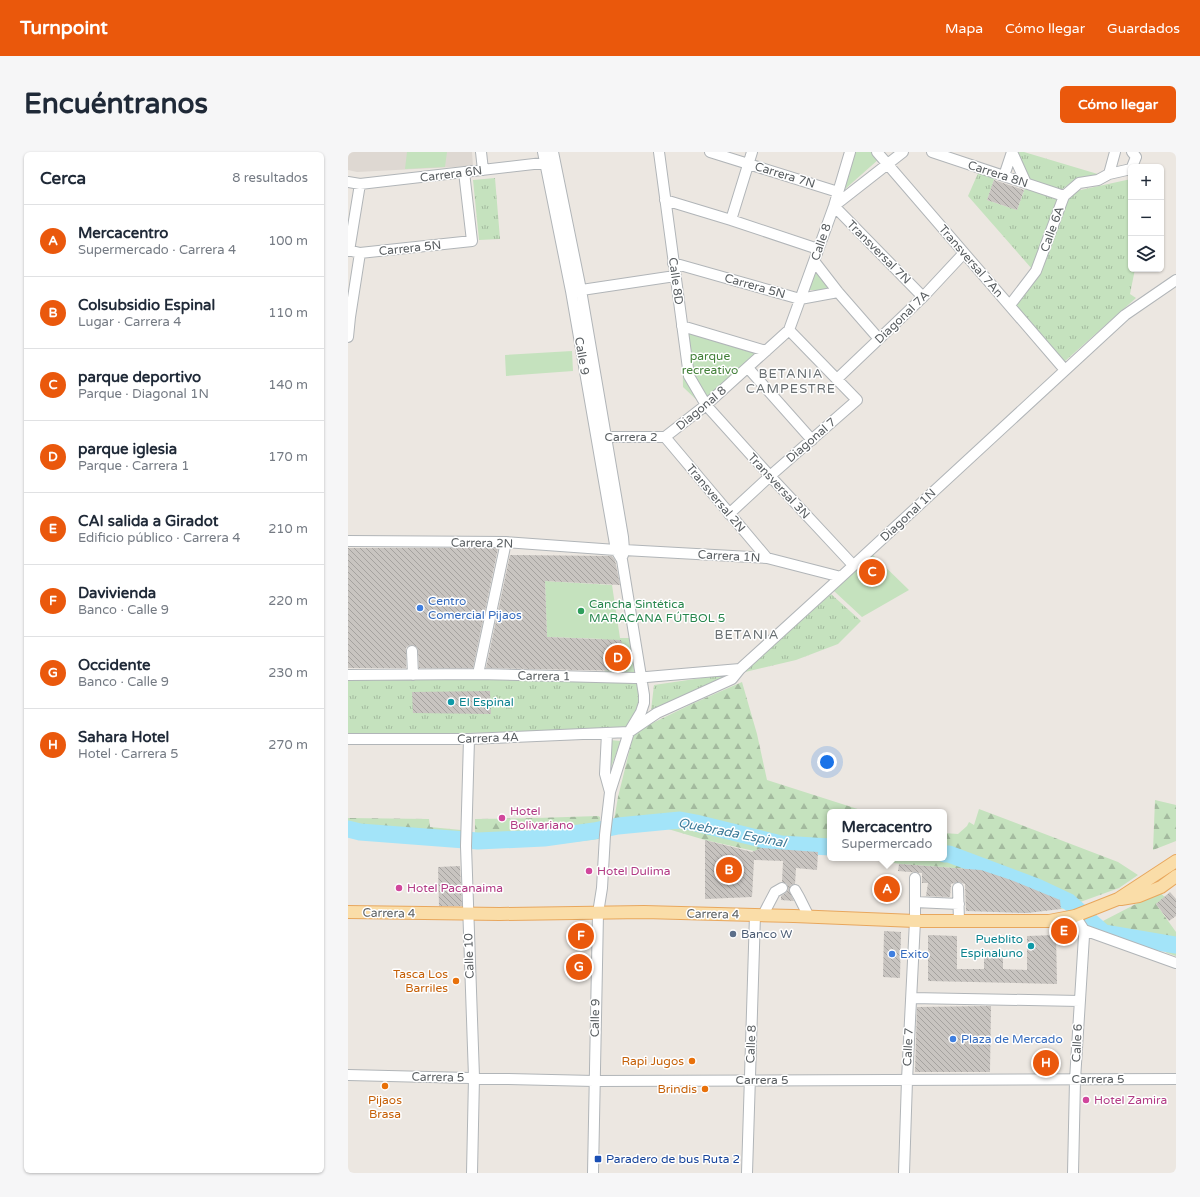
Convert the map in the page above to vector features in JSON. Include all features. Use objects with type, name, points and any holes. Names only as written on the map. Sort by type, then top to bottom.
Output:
[{"type":"main road","points":[[1118,899],[1176,860]]},
{"type":"main road","points":[[1118,899],[1140,896],[1161,887],[1176,876]]},
{"type":"main road","name":"Carrera 4","points":[[348,912],[468,914],[598,912],[759,915],[915,921],[1036,922],[1076,916],[1118,899]]},
{"type":"street","points":[[482,152],[483,170]]},
{"type":"street","name":"Calle 9","points":[[543,152],[551,158],[581,290],[620,553],[644,695],[644,703],[641,712],[629,732],[610,792],[602,888],[598,912],[593,1173]]},
{"type":"street","name":"Calle 8D","points":[[659,152],[689,376],[706,405]]},
{"type":"street","name":"Carrera 7N","points":[[710,152],[838,192]]},
{"type":"street","points":[[731,220],[752,152]]},
{"type":"street","name":"Calle 8","points":[[789,330],[834,206],[850,152]]},
{"type":"street","name":"Transversal 7An","points":[[877,152],[1065,370]]},
{"type":"street","points":[[834,206],[903,152]]},
{"type":"street","name":"Carrera 8N","points":[[932,152],[1064,196]]},
{"type":"street","points":[[1004,176],[1012,152]]},
{"type":"street","points":[[1012,152],[1026,183]]},
{"type":"street","points":[[1115,152],[1109,174],[1128,169]]},
{"type":"street","points":[[1132,152],[1136,157],[1133,164]]},
{"type":"street","name":"Carrera 6N","points":[[348,182],[360,184],[483,170],[551,158]]},
{"type":"street","name":"Calle 9","points":[[551,158],[571,291],[602,437]]},
{"type":"street","name":"Carrera 5N","points":[[349,251],[360,253],[472,241],[464,172]]},
{"type":"street","name":"Calle 6A","points":[[1010,305],[1036,271],[1064,196],[1079,183],[1098,180],[1109,174]]},
{"type":"street","points":[[349,251],[360,184]]},
{"type":"street","points":[[665,200],[818,249]]},
{"type":"street","name":"Transversal 7N","points":[[834,206],[924,297]]},
{"type":"street","points":[[348,337],[349,317],[360,253]]},
{"type":"street","name":"Diagonal 7A","points":[[837,379],[924,297],[964,253]]},
{"type":"street","points":[[814,261],[838,292],[879,339]]},
{"type":"street","name":"Carrera 5N","points":[[673,263],[800,299],[838,292]]},
{"type":"street","points":[[571,291],[675,276]]},
{"type":"street","name":"Diagonal 1N","points":[[629,732],[657,713],[732,679],[740,669],[1126,315],[1176,280]]},
{"type":"street","points":[[682,326],[766,350]]},
{"type":"street","points":[[789,330],[837,379]]},
{"type":"street","name":"Diagonal 8","points":[[665,437],[706,405],[789,330]]},
{"type":"street","points":[[748,368],[812,440]]},
{"type":"street","name":"Diagonal 7","points":[[729,514],[857,400],[837,379]]},
{"type":"street","name":"Transversal 3N","points":[[706,405],[853,565]]},
{"type":"street","name":"Carrera 2","points":[[602,437],[665,437]]},
{"type":"street","name":"Transversal 2N","points":[[665,437],[767,558]]},
{"type":"street","name":"Carrera 2N","points":[[348,541],[506,542],[620,553]]},
{"type":"street","points":[[478,674],[506,542]]},
{"type":"street","name":"Carrera 1N","points":[[620,553],[767,558],[841,577]]},
{"type":"street","points":[[412,652],[413,675]]},
{"type":"street","name":"Carrera 1","points":[[348,675],[478,674],[642,677],[740,669]]},
{"type":"street","name":"Carrera 4A","points":[[348,739],[468,739],[629,732]]},
{"type":"street","name":"Calle 9","points":[[607,733],[605,774],[610,792]]},
{"type":"street","name":"Calle 10","points":[[468,739],[466,846],[474,1077],[472,1173]]},
{"type":"street","name":"Calle 7","points":[[904,1173],[915,921],[915,878]]},
{"type":"street","points":[[759,915],[776,892],[782,888]]},
{"type":"street","points":[[958,888],[959,922]]},
{"type":"street","points":[[795,890],[809,917]]},
{"type":"street","points":[[915,902],[958,904]]},
{"type":"street","name":"Calle 8","points":[[747,1173],[750,1080],[759,915]]},
{"type":"street","points":[[1076,916],[1084,930],[1176,963]]},
{"type":"street","name":"Calle 6","points":[[1073,1173],[1076,1080],[1084,930]]},
{"type":"street","points":[[911,998],[1080,1001]]},
{"type":"street","name":"Carrera 5","points":[[348,1075],[594,1081],[1176,1079]]},
{"type":"shaded area","points":[[348,152],[472,152],[473,166],[357,172],[348,170]]},
{"type":"green space","points":[[407,152],[447,152],[445,167],[405,169]]},
{"type":"green space","points":[[854,152],[872,152],[879,159],[844,190]]},
{"type":"green space","points":[[1018,152],[1024,152],[1101,175],[1072,182],[1061,190],[1030,180]]},
{"type":"green space","points":[[979,171],[995,177],[987,200],[1017,210],[1025,188],[1058,197],[1032,269],[968,196]]},
{"type":"green space","points":[[495,178],[500,239],[479,240],[473,180]]},
{"type":"green space","points":[[1128,180],[1128,272],[1134,272],[1130,294],[1136,298],[1064,362],[1016,305],[1041,271],[1066,202],[1076,191]]},
{"type":"green space","points":[[816,268],[833,290],[807,290]]},
{"type":"green space","name":"parque recreativo","points":[[682,326],[766,351],[704,407],[683,387]]},
{"type":"green space","points":[[572,351],[573,371],[506,376],[505,355]]},
{"type":"green space","points":[[872,554],[909,590],[862,617],[834,591]]},
{"type":"green space","name":"Cancha Sintética MARACANA FÚTBOL 5","points":[[545,581],[612,585],[620,638],[630,638],[635,678],[605,677],[603,639],[547,637]]},
{"type":"green space","points":[[831,594],[861,621],[838,644],[796,660],[741,673]]},
{"type":"green space","points":[[729,674],[729,676],[651,710],[654,685]]},
{"type":"green space","points":[[348,680],[639,680],[640,703],[627,729],[553,732],[348,734]]},
{"type":"green space","points":[[742,682],[757,734],[767,780],[858,809],[827,809],[827,854],[763,848],[763,853],[705,840],[668,829],[612,832],[618,797],[634,732]]},
{"type":"green space","points":[[609,740],[621,741],[610,770]]},
{"type":"green space","points":[[1155,800],[1176,805],[1176,841],[1153,850]]},
{"type":"green space","points":[[979,809],[1118,862],[1138,875],[1119,888],[1061,909],[1060,900],[1011,880],[981,870],[880,861],[947,861],[947,833],[958,834],[967,826],[969,822],[974,825]]},
{"type":"green space","points":[[600,817],[599,839],[549,845],[527,842],[475,843],[475,819]]},
{"type":"green space","points":[[348,818],[429,819],[430,827],[461,830],[461,843],[348,836]]},
{"type":"green space","points":[[1159,892],[1165,897],[1156,904],[1176,932],[1176,956],[1167,953],[1149,940],[1150,937],[1111,929],[1101,922]]},
{"type":"building","points":[[994,180],[1024,190],[1017,210],[987,200]]},
{"type":"building","name":"Centro Comercial Pijaos","points":[[348,548],[498,548],[473,668],[419,668],[418,650],[417,647],[412,645],[406,648],[406,668],[348,668]]},
{"type":"building","points":[[510,555],[612,556],[615,560],[620,585],[545,581],[547,637],[621,640],[627,671],[486,668]]},
{"type":"building","name":"El Espinal","points":[[490,691],[491,714],[413,713],[412,692]]},
{"type":"building","points":[[705,840],[752,852],[761,848],[818,852],[817,870],[796,868],[795,884],[791,885],[789,890],[794,901],[781,900],[781,896],[787,892],[788,888],[787,884],[782,882],[783,861],[754,860],[752,897],[705,899]]},
{"type":"building","points":[[899,864],[981,870],[1011,880],[1060,900],[1061,909],[1027,913],[966,911],[965,884],[958,882],[951,884],[950,897],[926,896],[928,883],[922,883],[922,873],[898,871]]},
{"type":"building","points":[[460,866],[462,906],[439,906],[438,867]]},
{"type":"building","points":[[1170,892],[1176,899],[1176,916],[1169,921],[1156,904]]},
{"type":"building","name":"Exito","points":[[884,931],[901,932],[900,978],[883,977]]},
{"type":"building","points":[[928,935],[957,936],[957,969],[984,969],[984,956],[1003,957],[1003,969],[1027,970],[1027,936],[1056,935],[1057,984],[928,981]]},
{"type":"building","name":"Plaza de Mercado","points":[[991,1006],[990,1072],[915,1072],[917,1007]]},
{"type":"waterway","name":"Quebrada Espinal","points":[[348,829],[360,832],[478,841],[544,838],[618,826],[680,820],[781,844],[827,847]]},
{"type":"waterway","name":"Quebrada Espinal","points":[[947,854],[1037,887],[1069,902],[1104,933],[1176,945]]},
{"type":"place","name":"parque deportivo","points":[[872,572]]},
{"type":"place","name":"Centro Comercial Pijaos","points":[[420,608]]},
{"type":"place","name":"Cancha Sintética MARACANA FÚTBOL 5","points":[[581,611]]},
{"type":"place","name":"parque iglesia","points":[[618,658]]},
{"type":"place","name":"El Espinal","points":[[451,702]]},
{"type":"place","name":"Hotel Bolivariano","points":[[502,818]]},
{"type":"place","name":"Colsubsidio Espinal","points":[[729,870]]},
{"type":"place","name":"Hotel Dulima","points":[[589,871]]},
{"type":"place","name":"Hotel Pacanaima","points":[[399,888]]},
{"type":"place","name":"Mercacentro","points":[[887,889]]},
{"type":"place","name":"CAI salida a Giradot","points":[[1064,931]]},
{"type":"place","name":"Banco W","points":[[733,934]]},
{"type":"place","name":"Davivienda","points":[[581,936]]},
{"type":"place","name":"Pueblito Espinaluno","points":[[1031,946]]},
{"type":"place","name":"Exito","points":[[892,954]]},
{"type":"place","name":"Occidente","points":[[579,967]]},
{"type":"place","name":"Tasca Los Barriles","points":[[456,981]]},
{"type":"place","name":"Plaza de Mercado","points":[[953,1039]]},
{"type":"place","name":"Rapi Jugos","points":[[692,1061]]},
{"type":"place","name":"Sahara Hotel","points":[[1046,1063]]},
{"type":"place","name":"Pijaos Brasa","points":[[385,1086]]},
{"type":"place","name":"Brindis","points":[[705,1089]]},
{"type":"place","name":"Hotel Zamira","points":[[1086,1100]]},
{"type":"place","name":"Paradero de bus Ruta 2","points":[[598,1159]]},
{"type":"district","name":"BETANIA CAMPESTRE","points":[[791,382]]},
{"type":"district","name":"BETANIA","points":[[747,635]]}]
